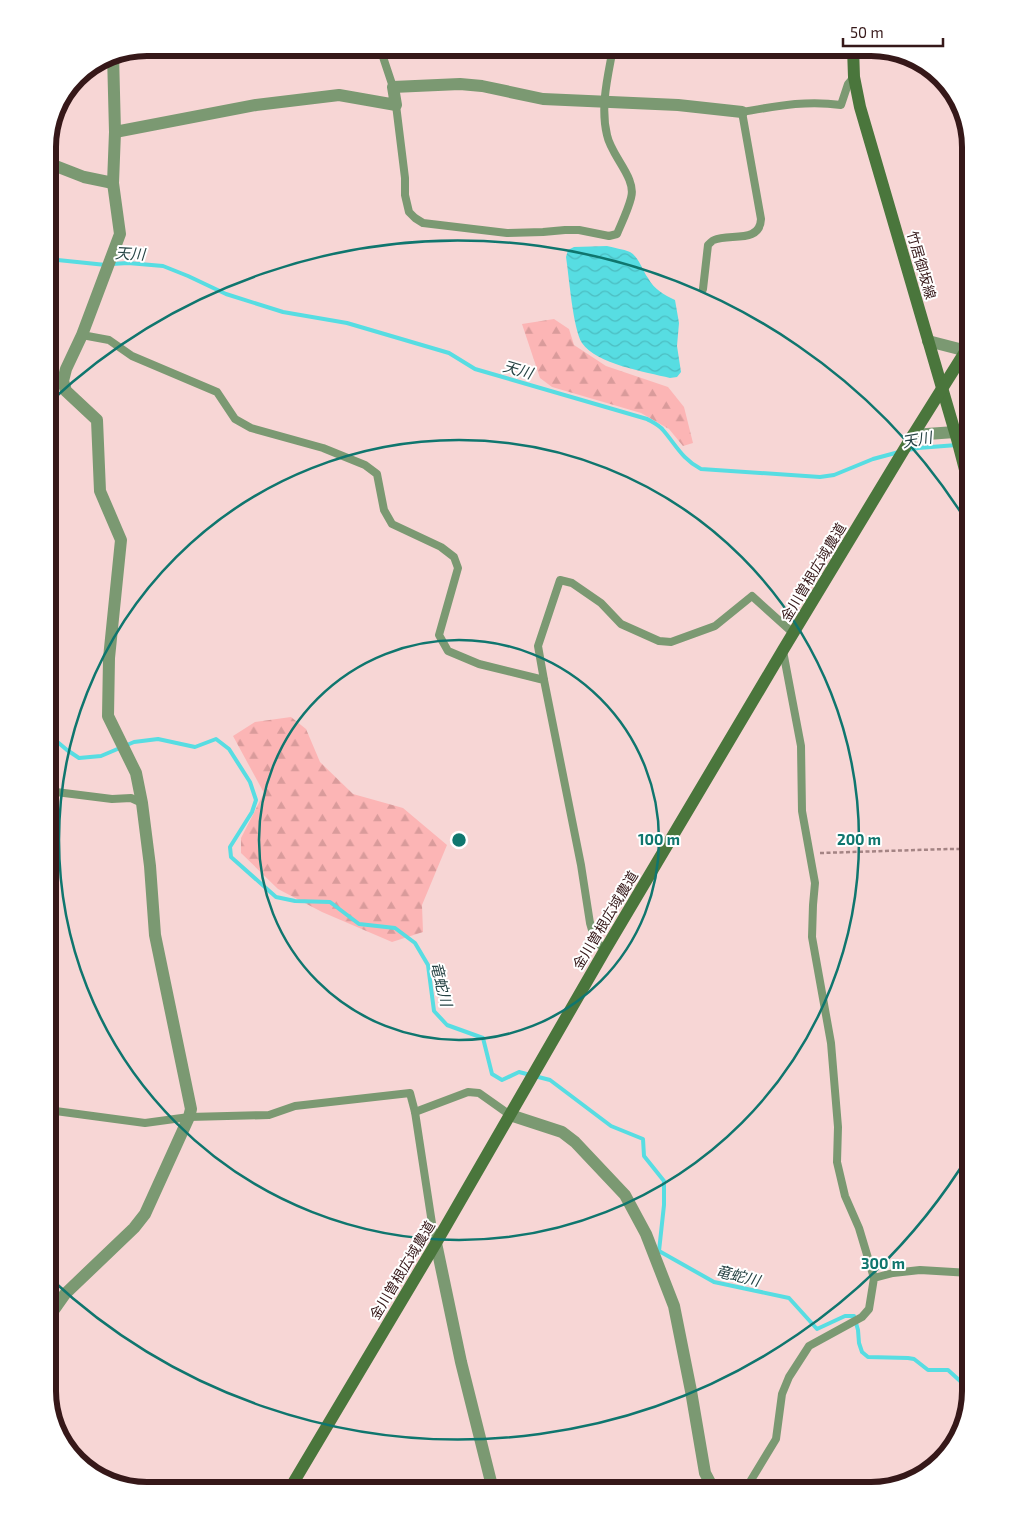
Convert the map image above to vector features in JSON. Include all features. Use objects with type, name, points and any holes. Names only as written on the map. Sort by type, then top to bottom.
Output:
[{"type":"street","name":"竹居御坂線","points":[[853,56],[854,77],[860,107],[962,457]]},
{"type":"street","points":[[56,1307],[65,1294],[134,1228],[145,1214],[191,1109],[155,935],[150,866],[136,773],[108,716],[109,658],[121,540],[100,491],[97,420],[66,391],[63,381],[66,369],[82,335],[120,234],[113,183],[115,132],[113,63]]},
{"type":"street","points":[[115,132],[256,105],[339,95],[396,105],[393,88],[460,84],[482,86],[544,99],[678,105],[742,112]]},
{"type":"street","points":[[56,166],[84,177],[113,183]]},
{"type":"street","points":[[928,341],[962,346]]},
{"type":"street","name":"金川曽根広域農道","points":[[294,1482],[436,1244],[526,1085],[793,633],[962,357]]},
{"type":"street","points":[[911,439],[956,435]]},
{"type":"street","points":[[510,1115],[562,1132],[575,1142],[625,1195],[646,1234],[674,1306],[705,1473],[710,1482]]},
{"type":"street","points":[[436,1244],[461,1362],[491,1482]]},
{"type":"lane","points":[[383,56],[393,88]]},
{"type":"lane","points":[[396,105],[405,178],[405,195],[409,212],[415,218],[424,223],[507,233],[579,230],[610,236],[617,234],[632,197],[630,180],[615,156],[607,136],[604,102],[612,56]]},
{"type":"lane","points":[[703,289],[708,245],[714,240],[752,234],[761,225],[742,112],[805,102],[841,105],[848,84],[854,77]]},
{"type":"lane","points":[[82,335],[109,340],[132,356],[217,392],[235,419],[251,428],[323,448],[365,465],[377,474],[384,510],[392,524],[441,547],[454,557],[458,568],[438,635],[448,651],[479,664],[544,680]]},
{"type":"lane","points":[[605,950],[595,940],[590,923],[581,865],[538,646],[560,580],[572,582],[601,603],[621,624],[659,641],[672,642],[715,626],[752,596],[793,633]]},
{"type":"lane","points":[[750,1482],[776,1440],[782,1394],[789,1377],[809,1346],[862,1317],[869,1309],[874,1278],[859,1228],[845,1196],[837,1162],[838,1126],[831,1043],[812,938],[815,883],[802,811],[802,746],[783,650]]},
{"type":"lane","points":[[56,792],[112,799],[131,798],[142,803]]},
{"type":"lane","points":[[415,1112],[468,1092],[479,1093],[510,1115]]},
{"type":"lane","points":[[56,1111],[145,1123],[189,1117],[269,1115],[296,1106],[410,1093],[415,1112],[436,1244]]},
{"type":"lane","points":[[874,1278],[893,1273],[920,1270],[962,1273]]},
{"type":"path","points":[[811,854],[962,849]]},
{"type":"green space","points":[[554,319],[569,329],[574,345],[606,366],[668,387],[684,407],[693,443],[683,446],[669,429],[641,413],[552,387],[540,378],[522,324]]},
{"type":"green space","points":[[291,717],[306,729],[320,762],[353,794],[403,808],[447,845],[422,905],[423,932],[392,942],[322,912],[278,889],[241,853],[241,838],[264,793],[233,736],[255,722]]},
{"type":"water","points":[[607,246],[633,254],[653,285],[663,294],[675,300],[679,323],[677,346],[681,372],[677,377],[670,378],[610,362],[589,350],[582,343],[576,326],[566,257],[568,250],[574,247]]},
{"type":"waterway","name":"天川","points":[[56,260],[106,265]]},
{"type":"waterway","name":"天川","points":[[112,264],[128,263],[163,266],[226,294],[283,312],[347,323],[449,353],[475,369],[647,419],[661,428],[684,456],[701,469],[820,477],[834,475],[873,459],[899,452]]},
{"type":"waterway","name":"天川","points":[[908,450],[962,445]]},
{"type":"waterway","name":"竜蛇川","points":[[56,741],[79,758],[101,756],[134,742],[158,739],[195,747],[216,739],[229,749],[250,782],[256,800],[252,812],[230,847],[231,857],[276,897],[295,901],[330,902],[359,924],[395,928],[415,943],[428,965],[434,1011],[447,1025],[483,1038],[492,1074],[502,1080],[519,1072],[550,1080],[611,1126],[643,1139],[644,1156],[664,1181],[664,1205],[659,1251],[714,1282],[789,1298],[817,1329],[845,1316],[854,1316],[862,1352],[868,1357],[914,1359],[928,1370],[948,1370],[962,1383]]}]
